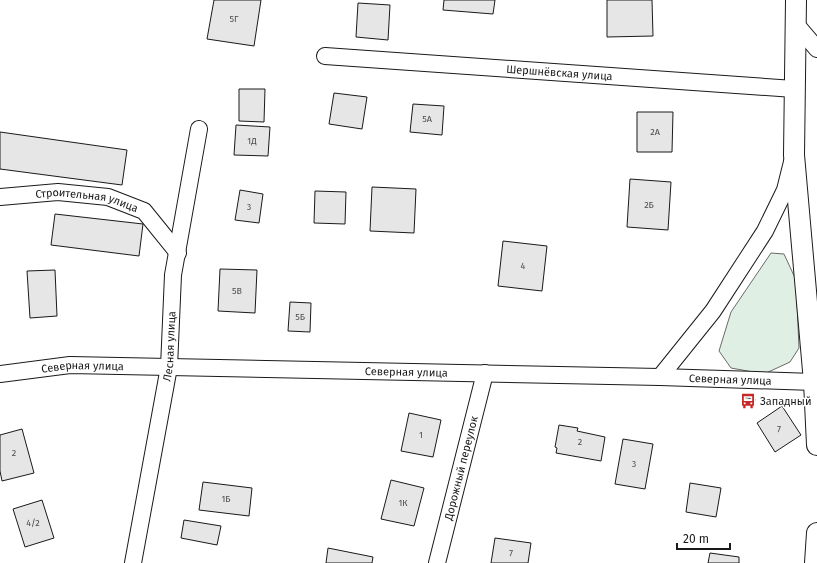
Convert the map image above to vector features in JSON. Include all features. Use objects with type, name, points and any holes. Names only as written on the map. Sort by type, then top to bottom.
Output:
[{"type":"street","points":[[796,0],[794,155],[814,382],[817,445]]},
{"type":"street","points":[[795,23],[817,49]]},
{"type":"street","name":"Шершнёвская улица","points":[[325,56],[794,89]]},
{"type":"street","name":"Лесная улица","points":[[133,563],[169,366],[173,275],[199,129]]},
{"type":"street","points":[[660,377],[713,312],[765,231],[785,190],[794,155]]},
{"type":"street","name":"Строительная улица","points":[[0,197],[58,192],[108,197],[144,211],[178,252]]},
{"type":"street","name":"Северная улица","points":[[0,374],[70,365],[485,373],[814,382]]},
{"type":"street","name":"Дорожный переулок","points":[[437,563],[485,373]]},
{"type":"street","points":[[815,563],[817,532]]},
{"type":"green space","points":[[771,253],[784,254],[796,280],[799,348],[790,362],[764,374],[731,368],[719,351],[731,312]]},
{"type":"building","points":[[214,0],[261,0],[254,46],[207,39]]},
{"type":"building","points":[[444,0],[495,0],[493,14],[443,10]]},
{"type":"building","points":[[607,0],[652,0],[653,36],[607,37]]},
{"type":"building","points":[[358,3],[390,5],[388,40],[356,37]]},
{"type":"building","points":[[239,89],[265,89],[264,122],[239,121]]},
{"type":"building","points":[[334,93],[367,97],[362,129],[329,124]]},
{"type":"building","points":[[413,104],[444,106],[442,135],[410,132]]},
{"type":"building","points":[[637,112],[673,112],[672,152],[637,152]]},
{"type":"building","points":[[236,125],[270,127],[268,156],[234,155]]},
{"type":"building","points":[[0,132],[127,150],[122,185],[0,169]]},
{"type":"building","points":[[630,179],[671,182],[668,230],[627,227]]},
{"type":"building","points":[[372,187],[416,189],[414,233],[370,231]]},
{"type":"building","points":[[240,190],[263,194],[259,223],[235,220]]},
{"type":"building","points":[[315,191],[346,192],[345,224],[314,223]]},
{"type":"building","points":[[55,214],[143,224],[139,256],[51,245]]},
{"type":"building","points":[[503,241],[547,246],[542,291],[498,286]]},
{"type":"building","points":[[220,269],[257,270],[255,313],[218,311]]},
{"type":"building","points":[[55,270],[57,316],[30,318],[27,271]]},
{"type":"building","points":[[290,302],[311,303],[310,332],[288,331]]},
{"type":"building","points":[[742,397],[755,399],[754,405],[742,404]]},
{"type":"building","points":[[782,406],[801,435],[775,452],[757,423]]},
{"type":"building","points":[[409,413],[441,420],[433,457],[401,451]]},
{"type":"building","points":[[559,425],[578,428],[577,431],[605,437],[601,461],[556,453],[557,448],[555,447]]},
{"type":"building","points":[[22,429],[34,473],[2,481],[0,471],[0,435]]},
{"type":"building","points":[[623,439],[653,444],[645,489],[615,484]]},
{"type":"building","points":[[391,480],[424,488],[414,526],[381,519]]},
{"type":"building","points":[[203,482],[252,488],[249,516],[199,510]]},
{"type":"building","points":[[690,483],[721,488],[716,517],[686,512]]},
{"type":"building","points":[[42,500],[54,538],[25,547],[13,509]]},
{"type":"building","points":[[184,520],[221,526],[217,545],[181,538]]},
{"type":"building","points":[[495,538],[531,543],[528,563],[491,563]]},
{"type":"building","points":[[328,548],[373,557],[372,563],[326,563]]},
{"type":"building","points":[[710,553],[739,557],[739,563],[708,563]]},
{"type":"place","name":"Западный","points":[[748,401]]}]
